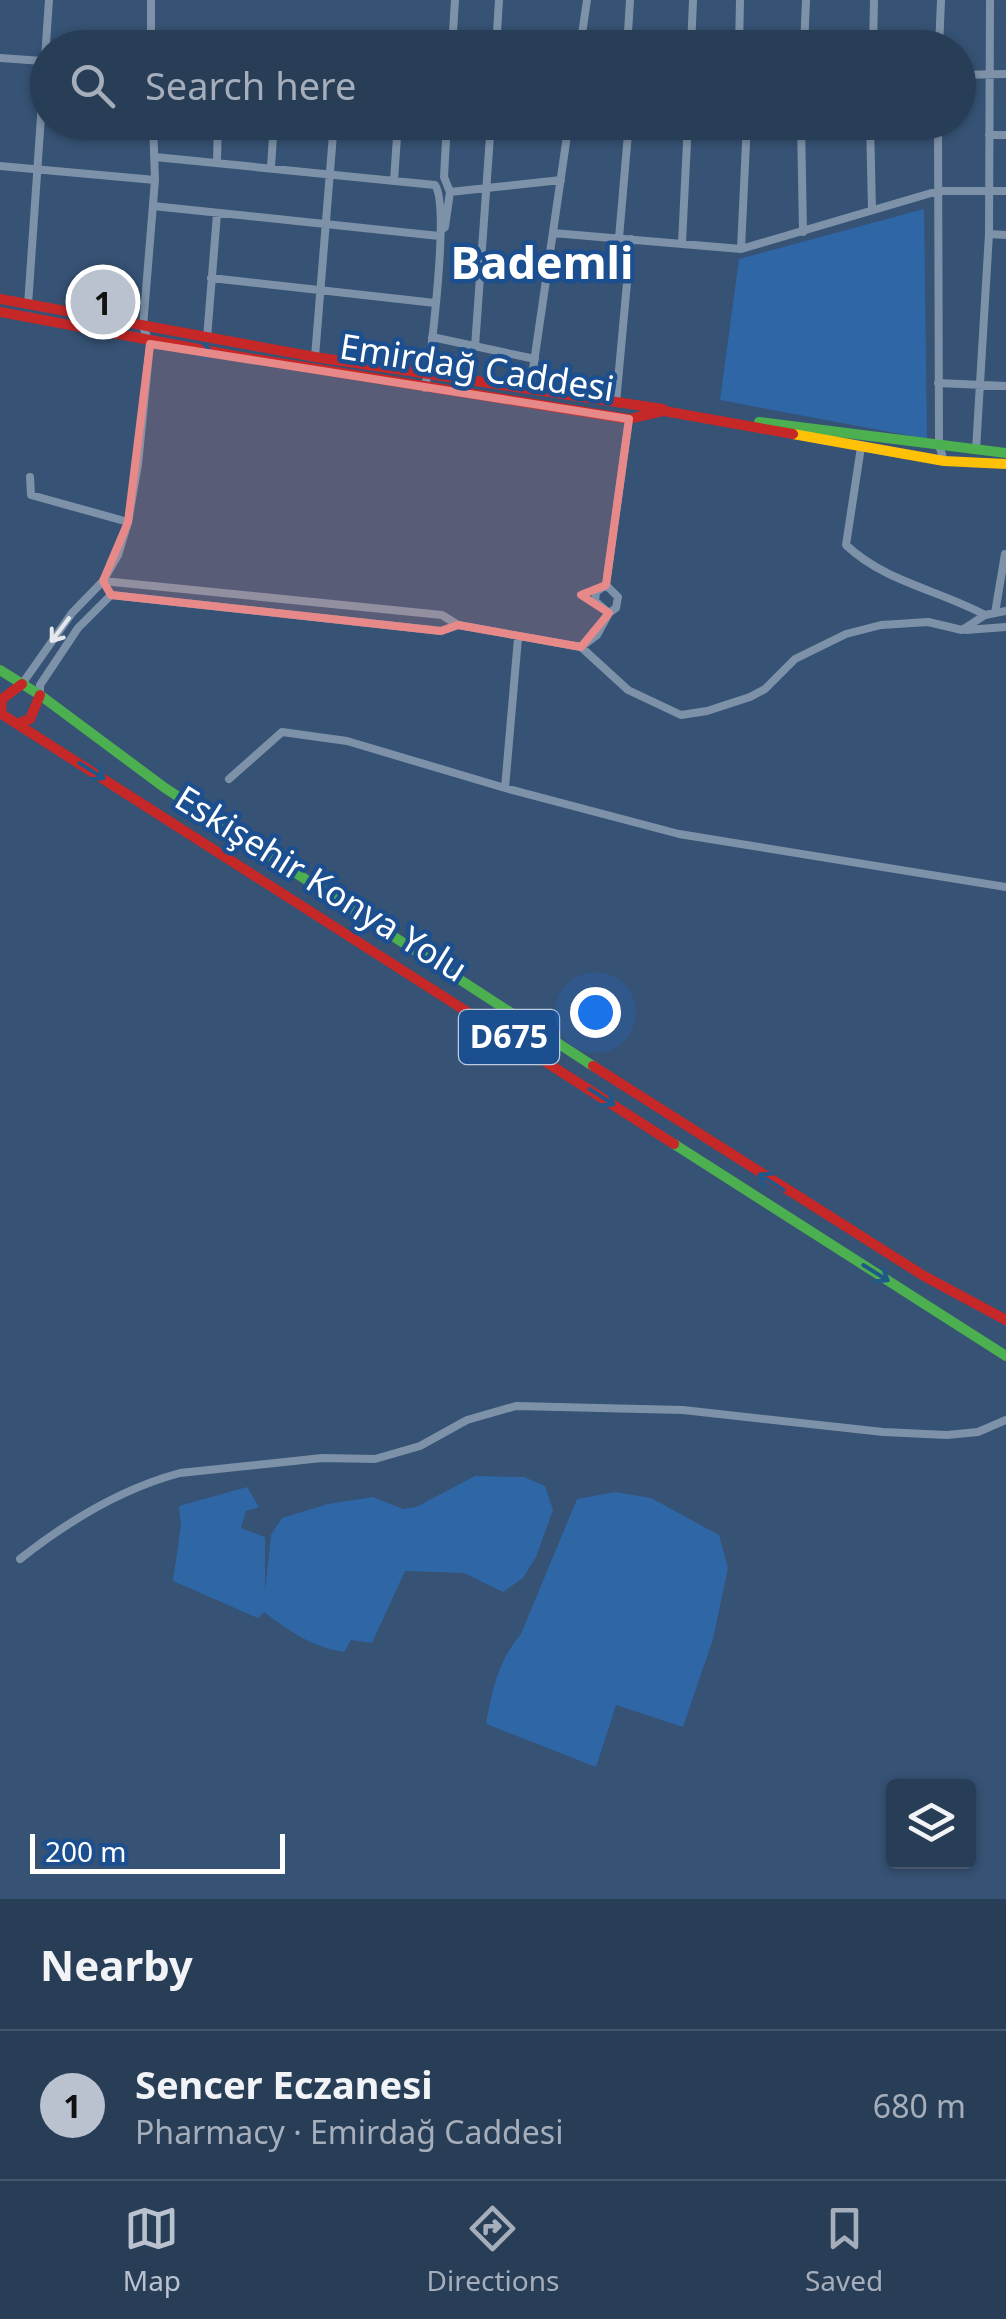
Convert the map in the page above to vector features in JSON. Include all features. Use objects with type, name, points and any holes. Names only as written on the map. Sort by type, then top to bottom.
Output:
[{"type":"main road","name":"Emirdağ Caddesi","points":[[0,299],[428,375],[1006,453]]},
{"type":"main road","name":"Emirdağ Caddesi","points":[[0,312],[150,344],[629,419],[664,412],[944,461],[1006,464]]},
{"type":"main road","name":"D675","points":[[0,670],[164,788],[781,1188],[924,1276],[1006,1320]]},
{"type":"main road","points":[[22,684],[2,699],[7,717],[30,718],[40,696]]},
{"type":"main road","name":"Eskişehir Konya Yolu","points":[[7,717],[1006,1356]]},
{"type":"street","points":[[47,30],[49,0]]},
{"type":"street","points":[[151,30],[152,0]]},
{"type":"street","points":[[453,30],[455,0]]},
{"type":"street","points":[[497,30],[499,0]]},
{"type":"street","points":[[583,30],[587,0]]},
{"type":"street","points":[[628,30],[630,0]]},
{"type":"street","points":[[692,30],[693,0]]},
{"type":"street","points":[[739,30],[740,0]]},
{"type":"street","points":[[805,30],[806,0]]},
{"type":"street","points":[[873,30],[874,0]]},
{"type":"street","points":[[940,30],[941,0]]},
{"type":"street","points":[[976,450],[989,234],[990,0]]},
{"type":"street","points":[[0,58],[30,60]]},
{"type":"street","points":[[976,74],[1006,74]]},
{"type":"street","points":[[989,136],[1006,135]]},
{"type":"street","points":[[28,304],[38,140]]},
{"type":"street","points":[[22,684],[72,613],[103,580],[118,554],[128,522],[150,344],[142,326],[154,206],[154,140]]},
{"type":"street","points":[[217,162],[218,140]]},
{"type":"street","points":[[271,167],[273,140]]},
{"type":"street","points":[[316,357],[333,140]]},
{"type":"street","points":[[394,181],[397,140]]},
{"type":"street","points":[[440,234],[446,227],[450,192],[444,176],[446,140]]},
{"type":"street","points":[[475,347],[490,140]]},
{"type":"street","points":[[530,390],[567,140]]},
{"type":"street","points":[[619,238],[627,140]]},
{"type":"street","points":[[682,243],[687,140]]},
{"type":"street","points":[[742,249],[746,140]]},
{"type":"street","points":[[801,140],[803,232]]},
{"type":"street","points":[[870,140],[872,210]]},
{"type":"street","points":[[938,140],[939,445],[944,461]]},
{"type":"street","points":[[154,157],[435,185],[440,193],[440,234],[425,388]]},
{"type":"street","points":[[0,166],[155,180]]},
{"type":"street","points":[[450,192],[561,180]]},
{"type":"street","points":[[553,233],[742,249],[938,191],[1006,191]]},
{"type":"street","points":[[154,206],[325,226],[440,234]]},
{"type":"street","points":[[207,338],[217,214]]},
{"type":"street","points":[[989,234],[1006,235]]},
{"type":"street","points":[[616,403],[632,239]]},
{"type":"street","points":[[211,278],[435,303]]},
{"type":"street","points":[[432,337],[536,359]]},
{"type":"street","points":[[938,383],[1006,386]]},
{"type":"street","points":[[609,613],[595,601],[596,592],[606,585],[629,419]]},
{"type":"street","points":[[862,446],[846,545],[860,558],[913,586],[990,614]]},
{"type":"street","points":[[30,477],[31,495],[128,522]]},
{"type":"street","points":[[990,614],[1005,554]]},
{"type":"street","points":[[103,580],[111,595]]},
{"type":"street","points":[[103,580],[442,615],[458,625],[580,648],[628,690],[681,714],[707,711],[750,697],[796,659],[846,634],[882,624],[928,622],[962,630],[1006,628]]},
{"type":"street","points":[[580,648],[597,635],[616,608],[618,597],[606,585]]},
{"type":"street","points":[[111,595],[441,631],[458,625]]},
{"type":"street","points":[[40,696],[40,685],[78,628],[111,595]]},
{"type":"street","points":[[962,630],[990,614],[1006,611]]},
{"type":"street","points":[[505,788],[518,638]]},
{"type":"street","points":[[229,779],[282,732],[347,741],[679,834],[1006,887]]},
{"type":"street","points":[[20,1558],[88,1511],[157,1479],[180,1472],[322,1458],[375,1460],[420,1446],[466,1420],[516,1406],[683,1410],[883,1432],[948,1435],[978,1432],[1006,1420]]},
{"type":"street","points":[[996,1423],[1006,1412]]},
{"type":"highlighted area","points":[[150,344],[629,419],[606,585],[581,595],[609,613],[581,647],[458,625],[441,631],[111,595],[103,581],[128,522]]},
{"type":"shaded area","points":[[924,209],[927,439],[720,400],[739,259]]},
{"type":"shaded area","points":[[475,1476],[524,1477],[545,1486],[553,1510],[536,1557],[523,1578],[503,1592],[464,1573],[405,1571],[372,1643],[351,1640],[344,1652],[322,1647],[264,1612],[258,1618],[173,1581],[181,1525],[179,1506],[247,1487],[259,1507],[246,1511],[241,1528],[265,1537],[265,1592],[271,1535],[282,1518],[328,1504],[373,1497],[403,1509],[416,1507]]},
{"type":"shaded area","points":[[615,1492],[651,1498],[719,1535],[728,1568],[713,1639],[683,1727],[616,1705],[596,1767],[486,1724],[501,1665],[521,1634],[577,1499]]},
{"type":"traffic: fast","points":[[759,422],[1006,453]]},
{"type":"traffic: fast","points":[[0,670],[165,788],[593,1066]]},
{"type":"traffic: fast","points":[[674,1144],[1006,1356]]},
{"type":"traffic: slow","points":[[793,434],[944,461],[1006,464]]},
{"type":"traffic: jam","points":[[0,299],[315,357],[663,409]]},
{"type":"traffic: jam","points":[[0,312],[236,356],[629,419],[664,411],[793,434]]},
{"type":"traffic: jam","points":[[1,713],[2,699],[22,684]]},
{"type":"traffic: jam","points":[[17,724],[30,719],[40,695]]},
{"type":"traffic: jam","points":[[0,713],[674,1144]]},
{"type":"traffic: jam","points":[[593,1066],[924,1276],[1006,1320]]},
{"type":"place","name":"Sencer Eczanesi","points":[[103,302]]},
{"type":"district","name":"Bademli","points":[[542,263]]}]
